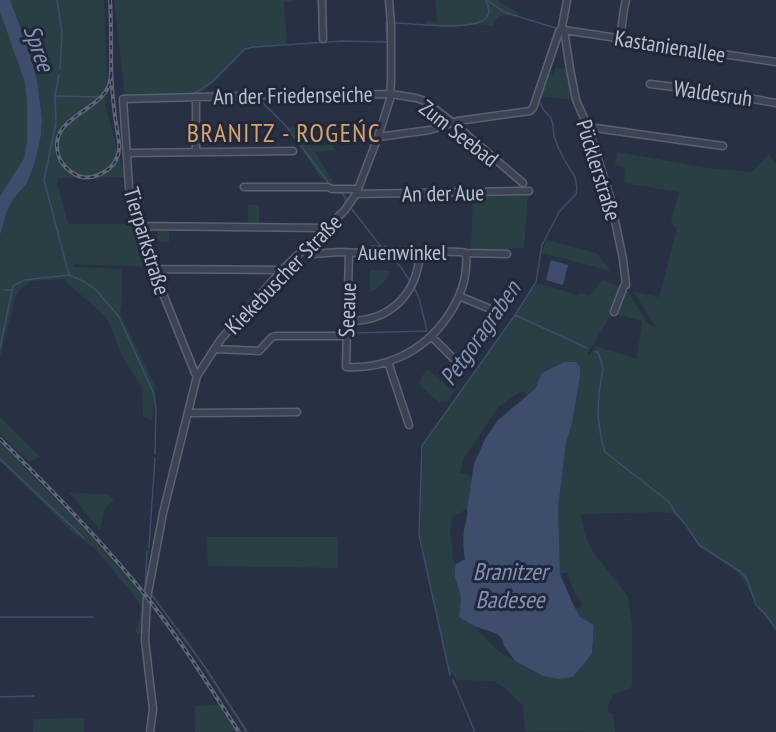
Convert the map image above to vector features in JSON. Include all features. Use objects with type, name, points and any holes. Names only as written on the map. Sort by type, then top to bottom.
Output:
[{"type":"street","points":[[322,0],[323,39]]},
{"type":"street","name":"Kiekebuscher Straße","points":[[150,732],[152,702],[145,634],[147,598],[165,502],[197,376],[220,339],[282,270],[345,210],[357,192],[378,137],[391,94],[389,0]]},
{"type":"street","points":[[378,137],[430,130],[473,118],[528,112],[533,108],[555,43],[563,28],[567,0]]},
{"type":"street","points":[[620,39],[626,0]]},
{"type":"street","name":"Kastanienallee","points":[[563,28],[620,39],[776,62]]},
{"type":"street","name":"Pücklerstraße","points":[[563,28],[576,100],[588,127],[609,192],[623,259],[626,285],[614,312]]},
{"type":"street","points":[[555,43],[566,44]]},
{"type":"street","name":"Waldesruh","points":[[650,84],[776,103]]},
{"type":"street","name":"An der Friedenseiche","points":[[123,99],[391,94]]},
{"type":"street","name":"Zum Seebad","points":[[391,94],[425,101],[523,183]]},
{"type":"street","name":"An der Friedenseiche","points":[[196,97],[196,151]]},
{"type":"street","name":"Tierparkstraße","points":[[123,99],[130,194],[138,226],[197,376]]},
{"type":"street","points":[[588,127],[723,146]]},
{"type":"street","points":[[127,153],[293,150]]},
{"type":"street","name":"An der Aue","points":[[244,187],[328,187],[357,192],[530,191]]},
{"type":"street","points":[[138,226],[327,228]]},
{"type":"street","name":"Auenwinkel","points":[[305,247],[313,254],[363,253],[372,250],[507,254]]},
{"type":"street","points":[[347,321],[364,320],[383,314],[399,303],[412,285],[420,251]]},
{"type":"street","name":"Seeaue","points":[[346,367],[349,253]]},
{"type":"street","name":"Auenwinkel","points":[[346,367],[368,367],[388,362],[415,349],[431,336],[448,316],[459,296],[466,267],[466,253]]},
{"type":"street","points":[[153,269],[282,270]]},
{"type":"street","name":"Auenwinkel","points":[[459,296],[488,308]]},
{"type":"street","points":[[214,349],[259,351],[272,337],[276,336],[346,336]]},
{"type":"street","points":[[431,336],[455,360]]},
{"type":"street","points":[[388,362],[409,425]]},
{"type":"street","points":[[188,412],[297,412]]},
{"type":"green space","points":[[10,0],[104,0],[107,79],[105,105],[126,177],[59,178],[57,183],[68,224],[135,224],[150,267],[74,264],[73,267],[122,269],[120,313],[155,386],[152,421],[143,417],[142,387],[123,358],[107,318],[63,279],[31,281],[22,288],[15,297],[0,358],[0,235],[7,211],[14,198],[27,183],[35,162],[42,120],[37,80],[27,44]]},
{"type":"green space","points":[[114,0],[296,0],[284,2],[287,44],[247,46],[214,82],[197,96],[125,97]]},
{"type":"green space","points":[[435,0],[498,0],[519,13],[519,18],[503,15],[498,17],[493,26],[479,24],[454,28],[428,26],[426,21],[438,22]]},
{"type":"green space","points":[[0,12],[25,83],[27,140],[24,158],[0,196]]},
{"type":"green space","points":[[555,68],[568,69],[575,100],[538,96],[544,87],[547,73],[553,75]]},
{"type":"green space","points":[[294,127],[311,146],[332,145],[335,150],[315,152],[335,185],[320,177],[287,128]]},
{"type":"green space","points":[[617,152],[708,168],[752,172],[769,154],[776,164],[776,631],[741,577],[732,568],[699,546],[678,517],[671,513],[660,512],[581,514],[584,532],[591,549],[628,597],[632,624],[632,685],[630,689],[613,694],[608,707],[608,712],[613,714],[615,732],[525,731],[522,705],[506,689],[494,681],[457,680],[450,672],[420,536],[423,447],[537,283],[577,295],[581,293],[590,296],[602,280],[621,287],[608,320],[587,354],[590,355],[595,346],[637,359],[642,321],[617,314],[625,287],[648,324],[656,327],[634,292],[659,297],[677,229],[671,222],[679,192],[624,183],[625,167],[615,165]],"holes":[[[564,362],[576,362],[580,377],[566,443],[558,508],[560,574],[568,572],[573,588],[582,602],[581,607],[576,609],[580,617],[594,625],[592,654],[573,677],[559,679],[543,676],[497,650],[474,626],[459,617],[461,597],[455,577],[450,530],[452,517],[467,509],[472,476],[460,473],[464,458],[498,407],[520,392],[525,393],[528,397],[535,389],[542,373]]]},
{"type":"green space","points":[[528,194],[524,248],[513,248],[500,252],[471,251],[473,195]]},
{"type":"green space","points":[[248,205],[259,205],[259,226],[248,226]]},
{"type":"green space","points":[[158,228],[169,228],[169,242],[158,242]]},
{"type":"green space","points":[[546,240],[596,253],[611,271],[542,253]]},
{"type":"green space","points":[[370,270],[390,271],[382,284],[370,292]]},
{"type":"green space","points":[[427,369],[449,388],[459,384],[448,401],[440,402],[420,385],[421,378]]},
{"type":"green space","points":[[0,417],[40,457],[29,462],[0,434]]},
{"type":"green space","points":[[0,442],[78,522],[145,598],[143,634],[137,633],[141,611],[132,593],[95,549],[72,532],[0,461]]},
{"type":"green space","points":[[69,492],[108,495],[114,499],[104,510],[100,530]]},
{"type":"green space","points":[[207,537],[338,537],[338,568],[208,566]]},
{"type":"green space","points":[[179,627],[249,732],[245,732],[177,628]]},
{"type":"green space","points":[[219,705],[236,732],[195,732],[194,706]]},
{"type":"green space","points":[[84,718],[84,732],[33,732],[34,719]]},
{"type":"water","points":[[0,0],[10,0],[27,44],[37,80],[42,120],[35,162],[27,183],[14,198],[7,211],[0,235],[0,196],[24,158],[27,140],[27,103],[25,83],[0,12]]},
{"type":"water","points":[[551,260],[568,265],[563,285],[546,280]]},
{"type":"water","name":"Branitzer Badesee","points":[[564,362],[576,362],[580,367],[580,377],[566,443],[558,508],[560,574],[580,617],[594,625],[592,654],[573,677],[559,679],[543,676],[515,661],[497,634],[474,626],[459,617],[461,597],[455,577],[455,565],[465,559],[464,529],[474,464],[485,439],[497,421],[535,389],[542,373]]},
{"type":"waterway","name":"Spree","points":[[57,0],[62,33],[60,69]]},
{"type":"waterway","name":"Petgoragraben","points":[[487,0],[504,12],[556,28],[534,96]]},
{"type":"waterway","points":[[394,23],[445,26],[473,24],[483,21],[488,15],[489,9],[486,1]]},
{"type":"waterway","points":[[189,94],[197,92],[213,81],[245,49],[342,41],[387,42],[386,23],[390,23]]},
{"type":"waterway","name":"Spree","points":[[0,348],[13,286],[24,280],[69,275],[44,180],[56,123],[55,96],[59,74]]},
{"type":"waterway","points":[[56,96],[99,97]]},
{"type":"waterway","name":"Petgoragraben","points":[[450,675],[419,535],[422,446],[536,282],[542,245],[559,212],[576,194],[575,177],[558,147],[551,118],[539,100]]},
{"type":"waterway","points":[[263,103],[286,126],[331,186]]},
{"type":"waterway","points":[[336,192],[343,194],[347,204]]},
{"type":"waterway","points":[[351,208],[383,249]]},
{"type":"waterway","points":[[386,252],[400,266],[410,281]]},
{"type":"waterway","points":[[69,275],[96,290],[119,317],[154,394],[155,454]]},
{"type":"waterway","points":[[353,333],[427,331],[414,287]]},
{"type":"waterway","points":[[4,290],[13,290]]},
{"type":"waterway","points":[[515,315],[587,348]]},
{"type":"waterway","points":[[595,352],[598,352],[603,368],[598,414],[605,452],[669,502],[699,545],[741,572],[747,579],[756,605],[776,629]]},
{"type":"waterway","points":[[149,547],[155,458]]},
{"type":"waterway","points":[[0,459],[84,538]]},
{"type":"waterway","points":[[145,588],[147,551]]},
{"type":"waterway","points":[[152,595],[205,667],[247,732]]},
{"type":"waterway","points":[[0,617],[93,617]]},
{"type":"waterway","name":"Petgoragraben","points":[[453,680],[475,732]]},
{"type":"waterway","points":[[0,697],[34,696]]},
{"type":"railway","points":[[110,0],[112,87],[119,143],[118,153],[112,166],[101,174],[88,177],[78,176],[60,160],[57,145],[59,136],[63,127],[96,102],[105,92],[110,83],[111,70]]},
{"type":"railway","points":[[0,439],[75,515],[146,596],[239,732]]},
{"type":"district","name":"BRANITZ - ROGEŃC","points":[[284,132]]}]
